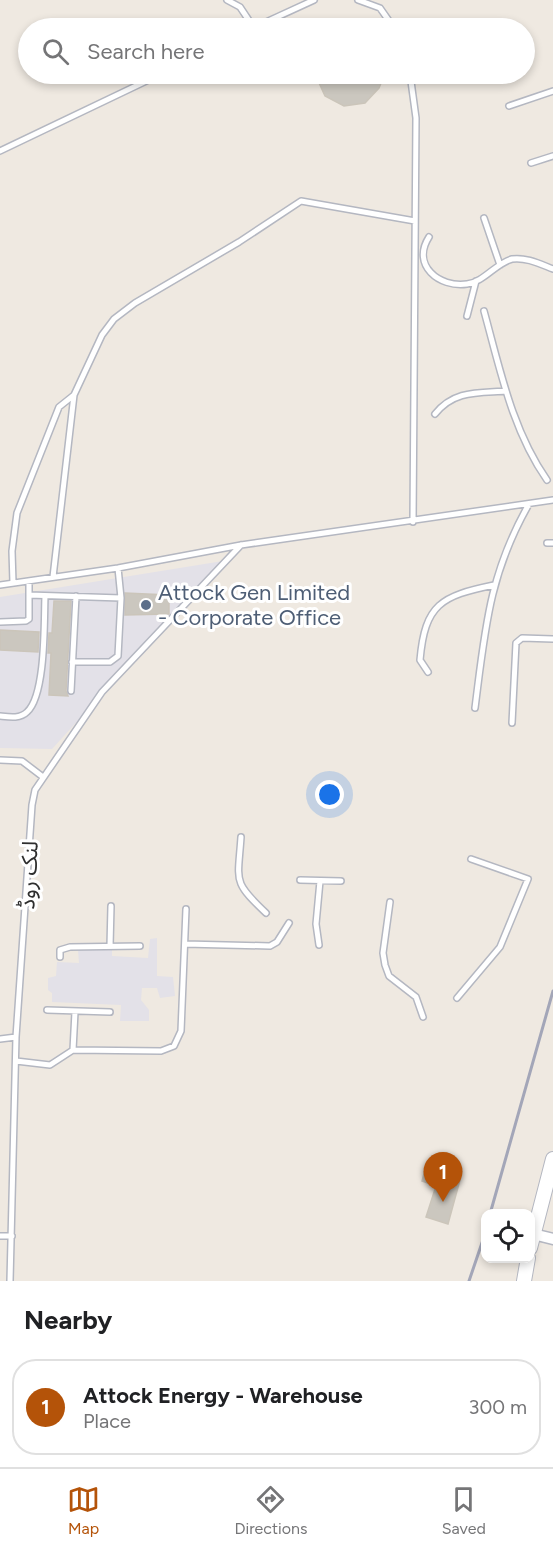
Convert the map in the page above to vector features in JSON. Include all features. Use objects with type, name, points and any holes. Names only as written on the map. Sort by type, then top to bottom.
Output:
[{"type":"street","points":[[535,1230],[553,1162]]},
{"type":"street","points":[[535,1241],[553,1239]]},
{"type":"street","points":[[527,1280],[528,1263]]},
{"type":"lane","points":[[227,0],[240,7],[247,18]]},
{"type":"lane","points":[[275,18],[314,0]]},
{"type":"lane","points":[[358,0],[380,8]]},
{"type":"lane","points":[[380,0],[380,8],[387,18]]},
{"type":"lane","points":[[0,151],[139,84]]},
{"type":"lane","points":[[411,84],[416,118],[413,522]]},
{"type":"lane","points":[[509,106],[553,90]]},
{"type":"lane","points":[[531,163],[553,156]]},
{"type":"lane","points":[[53,578],[74,395],[102,335],[114,319],[135,303],[188,273],[301,201],[415,221]]},
{"type":"lane","points":[[484,218],[500,265]]},
{"type":"lane","points":[[429,237],[424,244],[422,256],[429,273],[452,284],[470,284],[500,265],[518,259],[553,269]]},
{"type":"lane","points":[[467,316],[476,281]]},
{"type":"lane","points":[[484,311],[506,391],[526,448],[547,480]]},
{"type":"lane","points":[[435,414],[444,402],[461,394],[506,391]]},
{"type":"lane","points":[[13,583],[12,551],[17,513],[58,407],[74,395]]},
{"type":"lane","points":[[0,585],[118,568],[241,545],[553,500]]},
{"type":"lane","points":[[475,708],[489,604],[494,585],[504,553],[529,504]]},
{"type":"lane","name":"لنک روڈ","points":[[10,1281],[16,1038],[32,805],[35,790],[102,692],[241,545]]},
{"type":"lane","points":[[72,662],[102,663],[116,658],[121,598],[118,568]]},
{"type":"lane","points":[[0,622],[29,619],[29,581]]},
{"type":"lane","points":[[428,672],[420,660],[423,631],[428,618],[443,602],[459,593],[494,585]]},
{"type":"lane","points":[[29,595],[121,598]]},
{"type":"lane","points":[[0,716],[18,717],[27,712],[34,702],[39,679],[45,596]]},
{"type":"lane","points":[[71,691],[76,596]]},
{"type":"lane","points":[[512,723],[516,643],[522,638],[553,639]]},
{"type":"lane","points":[[0,760],[22,761],[43,777]]},
{"type":"lane","points":[[241,837],[238,880],[245,894],[266,913]]},
{"type":"lane","points":[[458,998],[500,946],[528,879],[471,860]]},
{"type":"lane","points":[[300,880],[341,881]]},
{"type":"lane","points":[[319,945],[316,924],[320,881]]},
{"type":"lane","points":[[390,902],[383,953],[385,966],[389,976],[416,997],[423,1017]]},
{"type":"lane","points":[[110,946],[111,906]]},
{"type":"lane","points":[[16,1061],[50,1065],[73,1050],[161,1051],[174,1046],[181,1032],[186,909]]},
{"type":"lane","points":[[185,944],[270,946],[277,942],[289,923]]},
{"type":"lane","points":[[60,957],[60,950],[70,946],[140,946]]},
{"type":"lane","points":[[46,1010],[110,1012]]},
{"type":"lane","points":[[73,1050],[75,1012]]},
{"type":"lane","points":[[0,1039],[16,1038]]},
{"type":"lane","points":[[0,1236],[12,1236]]},
{"type":"shaded area","points":[[223,561],[52,749],[0,748],[0,597]]},
{"type":"shaded area","points":[[157,938],[157,976],[173,977],[175,996],[160,998],[157,988],[142,988],[141,1000],[149,1010],[149,1021],[120,1021],[121,1005],[52,1002],[52,993],[48,990],[48,978],[56,976],[57,962],[79,963],[78,950],[112,950],[112,956],[148,958],[150,939]]},
{"type":"building","points":[[320,84],[381,84],[365,103],[344,106],[325,96]]},
{"type":"building","name":"Attock Gen Limited - Corporate Office","points":[[125,593],[169,595],[169,614],[125,615]]},
{"type":"building","points":[[54,601],[71,601],[66,691],[68,696],[49,695],[51,653],[48,653],[49,633],[52,633]]},
{"type":"building","points":[[0,630],[39,632],[38,652],[0,650]]},
{"type":"building","points":[[425,1170],[460,1180],[448,1224],[426,1217],[436,1186],[422,1181]]},
{"type":"railway","points":[[491,1209],[553,991]]},
{"type":"railway","points":[[469,1281],[481,1246]]},
{"type":"place","name":"Attock Gen Limited - Corporate Office","points":[[146,605]]},
{"type":"place","name":"Attock Energy - Warehouse","points":[[443,1202]]}]
